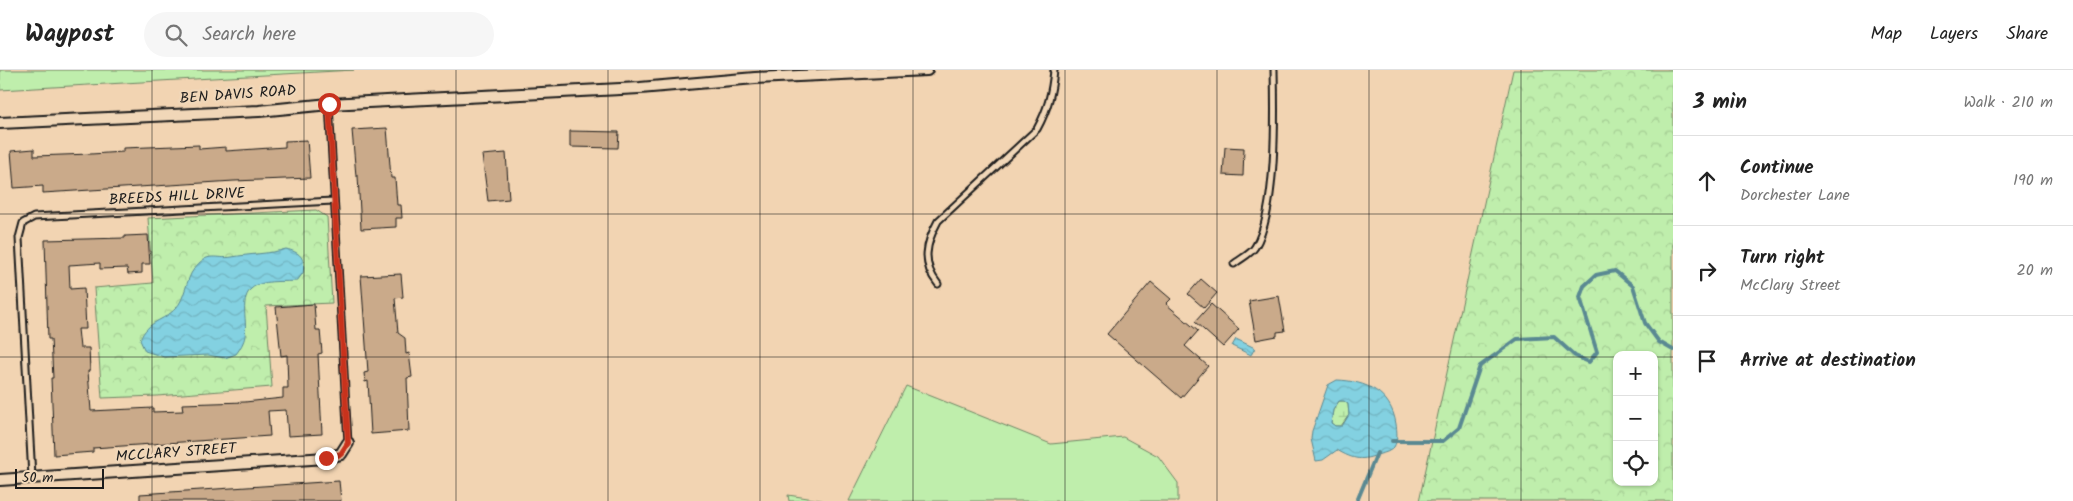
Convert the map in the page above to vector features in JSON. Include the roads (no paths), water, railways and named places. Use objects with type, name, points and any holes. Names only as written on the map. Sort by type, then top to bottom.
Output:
[{"type":"street","name":"BEN DAVIS ROAD","points":[[0,123],[259,111],[329,104],[640,88],[794,73],[927,70]]},
{"type":"street","name":"MCCLARY STREET","points":[[0,480],[326,458],[341,454],[348,443]]},
{"type":"lane","points":[[938,284],[929,273],[927,256],[930,235],[938,220],[1037,128],[1048,109],[1053,90],[1054,70]]},
{"type":"lane","points":[[1234,264],[1254,249],[1263,232],[1273,164],[1274,70]]},
{"type":"lane","points":[[329,104],[348,443]]},
{"type":"lane","name":"BREEDS HILL DRIVE","points":[[32,477],[19,238],[23,223],[34,217],[333,201]]},
{"type":"water","points":[[286,249],[300,256],[304,267],[303,273],[297,281],[267,282],[251,289],[245,301],[246,329],[244,338],[236,354],[225,358],[208,355],[164,357],[145,351],[140,340],[143,333],[151,325],[176,308],[191,273],[199,263],[212,257],[226,258]]},
{"type":"water","points":[[1236,339],[1255,348],[1251,355],[1232,346]]},
{"type":"water","points":[[1337,380],[1358,383],[1375,390],[1383,396],[1389,404],[1396,424],[1397,439],[1390,451],[1368,458],[1353,458],[1337,450],[1323,460],[1316,461],[1311,439],[1312,431],[1328,385]],"holes":[[[1339,401],[1344,401],[1348,404],[1349,415],[1342,426],[1335,426],[1331,423],[1333,410]]]},
{"type":"waterway","points":[[1392,441],[1443,441],[1459,428],[1480,366],[1517,339],[1554,337],[1575,356],[1589,362],[1597,352],[1580,297],[1584,286],[1596,275],[1615,271],[1633,286],[1645,323],[1659,342],[1673,350]]},
{"type":"waterway","points":[[1357,501],[1377,453]]}]
